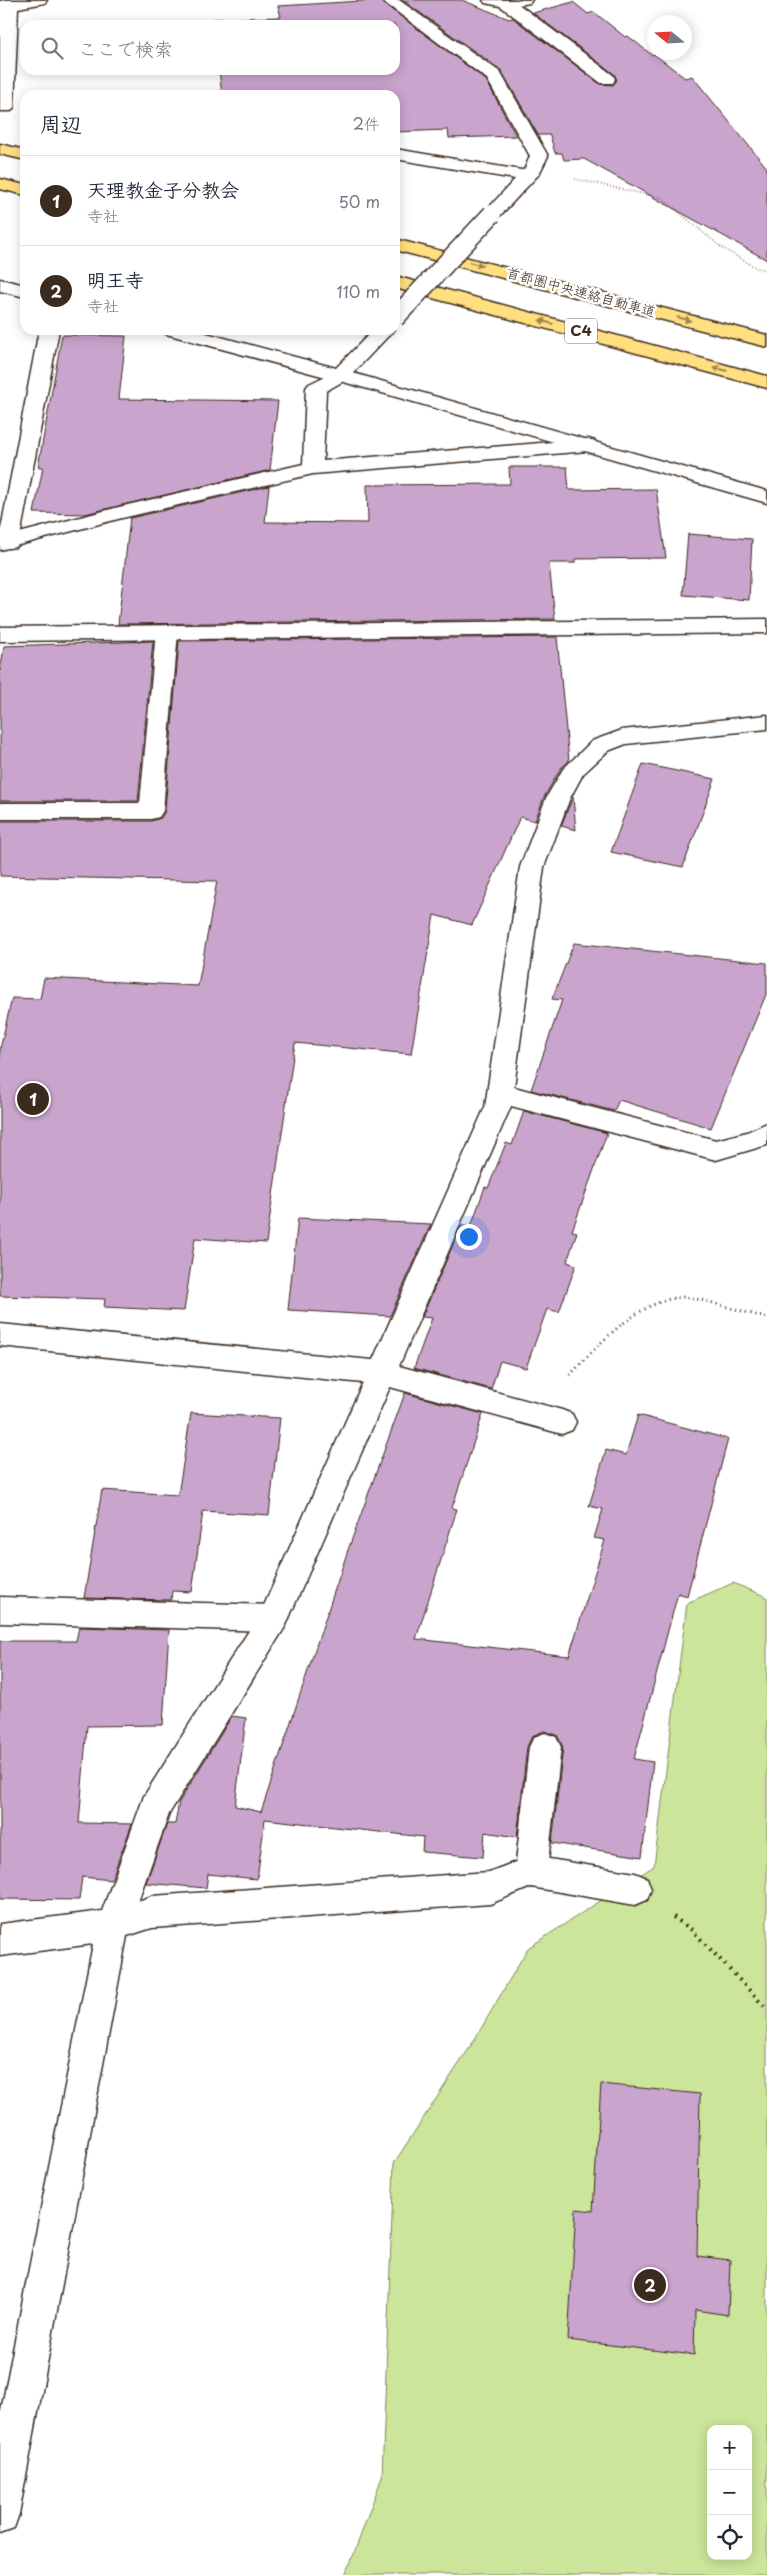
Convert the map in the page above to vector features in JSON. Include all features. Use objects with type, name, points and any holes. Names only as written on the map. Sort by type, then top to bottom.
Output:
[{"type":"highway","points":[[0,149],[20,154]]},
{"type":"highway","points":[[0,184],[20,189]]},
{"type":"highway","name":"首都圏中央連絡自動車道","points":[[400,245],[767,341]]},
{"type":"highway","name":"C4","points":[[400,283],[767,382]]},
{"type":"street","points":[[5,107],[3,77],[5,6],[39,0]]},
{"type":"street","points":[[388,0],[494,76],[539,156],[530,173],[400,313]]},
{"type":"street","points":[[498,1],[524,0]]},
{"type":"street","points":[[498,1],[607,79]]},
{"type":"street","points":[[400,155],[530,173]]},
{"type":"street","points":[[0,285],[20,290]]},
{"type":"street","points":[[48,335],[5,543],[119,512],[313,468],[588,445]]},
{"type":"street","points":[[192,335],[340,375],[767,497]]},
{"type":"street","points":[[313,468],[316,388],[340,375],[379,335]]},
{"type":"street","points":[[0,634],[767,626]]},
{"type":"street","points":[[0,811],[151,811],[167,632]]},
{"type":"street","points":[[0,2514],[113,1926],[155,1807],[274,1618],[494,1116],[500,1093],[532,867],[558,798],[574,769],[600,746],[622,737],[767,722]]},
{"type":"street","points":[[500,1093],[716,1150],[755,1140],[767,1133]]},
{"type":"street","points":[[0,1335],[382,1373],[550,1419]]},
{"type":"street","points":[[0,1610],[274,1618]]},
{"type":"street","points":[[531,1871],[545,1746]]},
{"type":"street","points":[[0,1940],[113,1926],[152,1912],[490,1888],[531,1871],[635,1889]]},
{"type":"path","points":[[530,173],[662,198],[722,248],[757,268],[767,270]]},
{"type":"path","points":[[550,1419],[555,1392],[599,1344],[638,1313],[656,1304],[683,1297],[767,1318]]},
{"type":"path","points":[[635,1889],[692,1930],[767,2009]]},
{"type":"green space","points":[[733,1583],[767,1597],[767,2575],[346,2575],[382,2477],[394,2163],[472,2044],[528,1948],[654,1866],[687,1603]]},
{"type":"building","points":[[379,0],[486,80],[516,136],[449,138],[448,130],[400,132],[400,90],[221,90],[220,75],[400,75],[400,20],[213,20],[281,17],[278,6]]},
{"type":"building","points":[[402,0],[462,0],[509,19],[513,18],[600,84],[613,85],[617,80],[614,74],[533,13],[573,2],[588,14],[594,12],[625,37],[628,36],[647,51],[647,60],[662,60],[685,78],[692,76],[767,168],[767,260],[584,159],[564,160],[562,153],[555,153],[550,135],[538,135],[501,70]]},
{"type":"building","points":[[62,335],[126,336],[119,399],[278,401],[270,470],[85,514],[34,513],[43,467],[38,467]]},
{"type":"building","points":[[509,467],[567,467],[569,490],[656,489],[666,558],[575,559],[575,563],[549,563],[555,619],[118,624],[130,518],[269,486],[265,522],[368,523],[367,485],[510,484]]},
{"type":"building","points":[[688,534],[752,539],[749,600],[683,595]]},
{"type":"building","points":[[557,637],[569,761],[561,768],[544,797],[535,821],[520,817],[472,925],[434,915],[411,1054],[295,1043],[266,1243],[195,1238],[184,1311],[104,1307],[105,1299],[0,1296],[0,1049],[12,998],[40,999],[44,978],[198,986],[217,881],[0,876],[0,821],[151,821],[161,818],[165,811],[179,641]]},
{"type":"building","points":[[153,641],[138,801],[0,801],[0,673],[4,646]]},
{"type":"building","points":[[643,764],[715,779],[683,867],[611,852]]},
{"type":"building","points":[[573,797],[576,830],[561,826]]},
{"type":"building","points":[[574,943],[767,963],[767,992],[711,1128],[619,1100],[614,1111],[531,1090],[562,1000],[552,999]]},
{"type":"building","points":[[524,1111],[607,1133],[572,1231],[577,1232],[567,1262],[576,1265],[559,1312],[547,1309],[526,1368],[500,1361],[491,1389],[414,1368],[432,1318],[422,1317],[461,1226],[471,1226],[485,1187],[488,1188],[506,1143],[512,1145]]},
{"type":"building","points":[[298,1218],[431,1224],[390,1316],[288,1310]]},
{"type":"building","points":[[405,1393],[483,1414],[452,1508],[457,1509],[416,1639],[569,1656],[605,1540],[594,1538],[603,1509],[589,1506],[606,1450],[626,1455],[638,1415],[728,1439],[687,1596],[678,1593],[634,1759],[653,1762],[642,1857],[552,1843],[563,1747],[557,1735],[544,1731],[532,1736],[527,1747],[517,1837],[485,1832],[483,1857],[422,1852],[423,1837],[265,1819],[257,1879],[208,1874],[206,1888],[146,1883],[167,1824],[175,1824],[179,1802],[232,1716],[246,1718],[235,1806],[261,1812],[348,1550]]},
{"type":"building","points":[[191,1413],[280,1418],[269,1515],[203,1511],[192,1592],[172,1591],[171,1600],[84,1598],[102,1490],[178,1495]]},
{"type":"building","points":[[79,1627],[169,1630],[163,1725],[87,1726],[79,1823],[132,1824],[111,1880],[82,1877],[79,1900],[0,1899],[0,1641],[76,1641]]},
{"type":"building","points":[[601,2084],[700,2094],[697,2256],[730,2260],[728,2315],[695,2310],[694,2355],[568,2340],[576,2209],[593,2211]]},
{"type":"place","name":"天理教金子分教会","points":[[33,1099]]},
{"type":"place","name":"明王寺","points":[[650,2285]]}]
